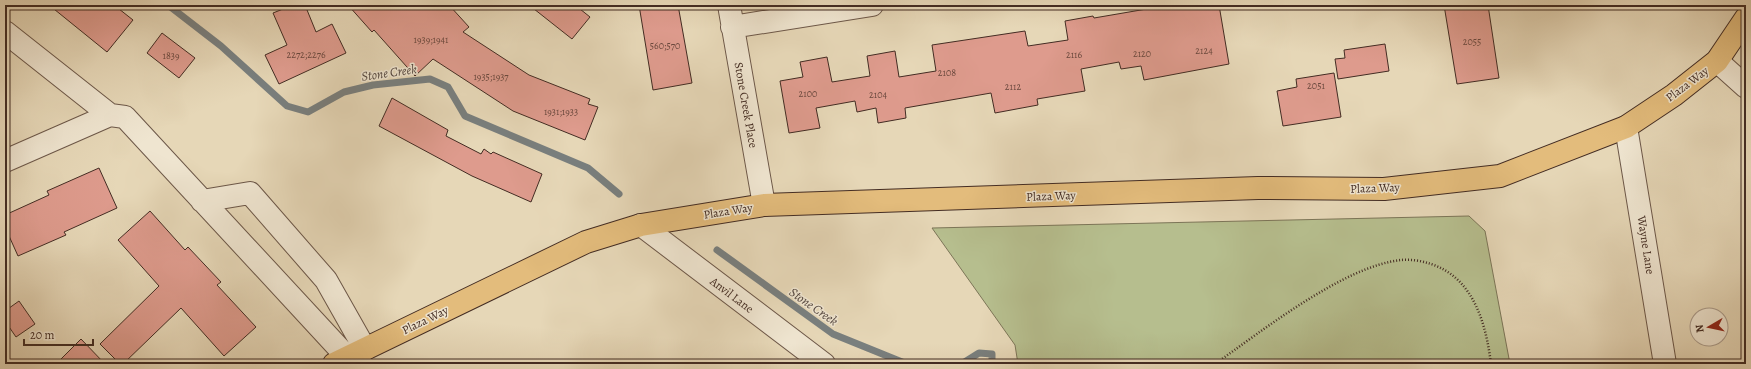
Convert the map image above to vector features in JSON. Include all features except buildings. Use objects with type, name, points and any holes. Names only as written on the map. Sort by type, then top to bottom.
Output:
[{"type":"main road","name":"Plaza Way","points":[[349,357],[586,242],[641,225],[764,205],[1258,188],[1384,189],[1500,176],[1626,127],[1674,95],[1717,61],[1746,18]]},
{"type":"street","name":"Stone Creek Place","points":[[729,5],[764,205]]},
{"type":"street","points":[[732,26],[872,5]]},
{"type":"street","points":[[1744,5],[1746,18]]},
{"type":"street","points":[[5,32],[110,115],[125,117],[349,357]]},
{"type":"street","points":[[1717,61],[1746,87]]},
{"type":"street","points":[[5,161],[110,115]]},
{"type":"street","name":"Wayne Lane","points":[[1626,127],[1665,364]]},
{"type":"street","points":[[202,201],[250,193],[326,280],[349,357]]},
{"type":"street","name":"Anvil Lane","points":[[641,225],[824,364]]},
{"type":"path","points":[[1215,364],[1300,304],[1336,284],[1382,264],[1402,260],[1423,262],[1442,268],[1456,277],[1468,290],[1477,306],[1484,326],[1491,364]]},
{"type":"green space","points":[[1469,216],[1485,231],[1510,364],[1018,364],[1015,345],[932,228]]},
{"type":"waterway","name":"Stone Creek","points":[[168,5],[221,46],[287,106],[308,112],[344,92],[373,85],[430,79],[448,87],[465,116],[588,168],[619,194]]},
{"type":"waterway","name":"Stone Creek","points":[[717,250],[833,334],[907,364]]},
{"type":"waterway","name":"Stone Creek","points":[[955,364],[963,363],[979,353],[992,354],[992,364]]}]
